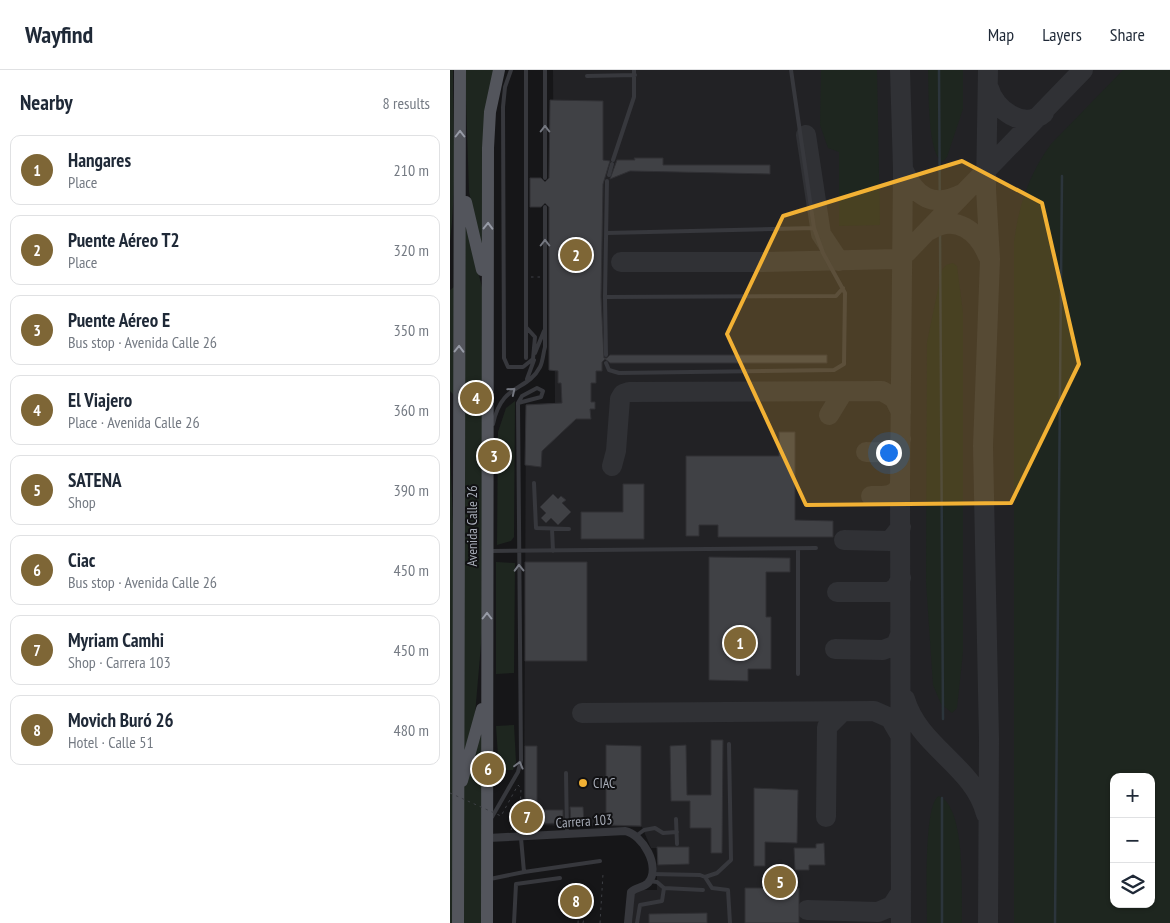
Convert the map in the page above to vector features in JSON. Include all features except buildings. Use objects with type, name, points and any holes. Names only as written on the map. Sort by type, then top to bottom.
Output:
[{"type":"main road","name":"Avenida Calle 26","points":[[458,923],[454,795],[460,70]]},
{"type":"main road","name":"Avenida Calle 26","points":[[487,923],[488,128],[499,70]]},
{"type":"main road","points":[[460,160],[468,214],[487,287]]},
{"type":"main road","points":[[450,274],[460,244]]},
{"type":"main road","points":[[450,403],[458,490]]},
{"type":"main road","points":[[454,795],[480,721],[487,665]]},
{"type":"street","name":"Carrera 103","points":[[488,838],[521,838],[625,831],[636,836]]},
{"type":"street","points":[[628,923],[631,892],[650,877],[645,847],[636,836]]},
{"type":"lane","points":[[511,70],[505,87],[503,107],[504,358],[506,366],[516,368],[528,364],[534,356],[535,337],[526,327]]},
{"type":"lane","points":[[545,70],[545,178]]},
{"type":"lane","points":[[606,363],[609,370],[619,373],[840,368],[845,358],[846,299],[843,288],[823,253],[814,228],[791,70]]},
{"type":"lane","points":[[526,71],[526,358]]},
{"type":"lane","points":[[586,76],[634,73],[631,106],[609,174]]},
{"type":"lane","points":[[606,355],[607,181]]},
{"type":"lane","points":[[487,451],[498,406],[508,393],[526,381],[539,368],[542,360],[545,329],[545,207]]},
{"type":"lane","points":[[607,232],[814,228]]},
{"type":"lane","points":[[605,296],[836,296],[843,288]]},
{"type":"lane","points":[[526,381],[545,329]]},
{"type":"lane","points":[[488,823],[518,772],[521,760],[518,403],[522,396],[537,388],[543,391],[541,397],[518,403]]},
{"type":"lane","points":[[534,483],[535,526],[538,529],[569,529]]},
{"type":"lane","points":[[552,529],[553,551]]},
{"type":"lane","points":[[488,551],[816,548]]},
{"type":"lane","points":[[798,549],[798,674]]},
{"type":"lane","points":[[650,877],[700,875],[705,877],[718,873],[731,860],[729,744]]},
{"type":"lane","points":[[566,773],[567,835]]},
{"type":"lane","points":[[676,819],[677,844]]},
{"type":"lane","points":[[636,836],[644,830],[655,828],[663,833],[677,832]]},
{"type":"lane","points":[[521,838],[524,872]]},
{"type":"lane","points":[[488,879],[600,861]]},
{"type":"lane","points":[[650,877],[664,888],[703,890]]},
{"type":"lane","points":[[705,877],[712,888],[729,892],[730,923]]},
{"type":"lane","points":[[514,923],[516,884],[560,878]]},
{"type":"lane","points":[[637,923],[640,905],[662,901],[664,888]]},
{"type":"path","points":[[526,277],[545,277]]},
{"type":"path","points":[[454,795],[501,816],[518,785],[521,788],[520,827]]},
{"type":"path","points":[[600,923],[603,874]]},
{"type":"path","points":[[578,923],[579,908],[576,900],[582,896],[590,900],[583,923]]},
{"type":"path","points":[[579,908],[586,909]]},
{"type":"highlighted area","points":[[962,161],[1042,203],[1079,364],[1011,503],[806,505],[727,334],[783,216]]},
{"type":"shaded area","points":[[450,70],[453,70],[454,156],[450,242]]},
{"type":"shaded area","points":[[465,70],[494,70],[482,253],[469,192]]},
{"type":"shaded area","points":[[553,70],[1170,70],[1170,923],[632,923],[634,894],[641,890],[657,890],[657,848],[651,848],[642,827],[524,825],[526,404],[555,403]]},
{"type":"shaded area","points":[[821,70],[877,70],[880,225],[839,226],[839,152],[828,148],[820,125]]},
{"type":"shaded area","points":[[928,70],[963,70],[963,109],[947,157],[943,162],[938,157],[931,134]]},
{"type":"shaded area","points":[[1123,70],[1170,70],[1170,923],[1014,923],[1014,241],[1026,190],[1043,155],[1051,144]]},
{"type":"shaded area","points":[[465,221],[482,287],[482,633],[474,726],[462,763]]},
{"type":"shaded area","points":[[953,263],[957,266],[963,313],[963,652],[957,708],[952,713],[941,704],[933,685],[926,582],[927,342],[942,270],[946,265]]},
{"type":"shaded area","points":[[454,287],[454,395],[450,391],[450,290]]},
{"type":"shaded area","points":[[515,401],[514,537],[511,541],[497,545],[498,432],[506,408]]},
{"type":"shaded area","points":[[450,448],[453,523],[453,923],[450,923]]},
{"type":"shaded area","points":[[496,562],[515,563],[514,673],[496,674]]},
{"type":"shaded area","points":[[484,725],[482,923],[463,923],[462,791]]},
{"type":"shaded area","points":[[514,725],[516,762],[513,770],[499,770],[496,726]]},
{"type":"shaded area","points":[[939,796],[948,804],[954,817],[958,834],[962,874],[962,923],[927,923],[928,834],[930,816],[934,803]]},
{"type":"waterway","points":[[939,70],[943,719]]},
{"type":"waterway","points":[[1055,923],[1062,176]]},
{"type":"waterway","points":[[942,798],[942,923]]},
{"type":"taxiway","points":[[900,70],[903,169],[900,485],[901,923]]},
{"type":"taxiway","points":[[988,70],[986,189],[990,259],[983,446],[989,739],[988,923]]},
{"type":"taxiway","points":[[621,262],[764,262],[897,259],[907,252],[1083,70]]},
{"type":"taxiway","points":[[989,88],[992,96],[1003,110],[1019,119],[1028,120],[1044,113]]},
{"type":"taxiway","points":[[806,135],[821,234],[839,261]]},
{"type":"taxiway","points":[[903,169],[914,187],[926,198],[942,200],[962,194]]},
{"type":"taxiway","points":[[930,230],[940,225],[949,224],[965,228],[978,239],[988,256]]},
{"type":"taxiway","points":[[612,466],[616,451],[620,399],[623,394],[629,392],[882,391],[894,398],[901,412]]},
{"type":"taxiway","points":[[829,415],[843,392]]},
{"type":"taxiway","points":[[866,452],[891,451],[899,444],[901,439]]},
{"type":"taxiway","points":[[871,496],[892,494],[900,485]]},
{"type":"taxiway","points":[[844,540],[890,541],[901,527]]},
{"type":"taxiway","points":[[837,592],[889,592],[896,588],[901,578]]},
{"type":"taxiway","points":[[835,649],[883,650],[896,645],[900,635]]},
{"type":"taxiway","points":[[905,699],[912,716],[922,730],[959,769],[980,797],[986,814]]},
{"type":"taxiway","points":[[582,713],[874,711],[890,718],[900,735]]},
{"type":"taxiway","points":[[826,817],[827,727],[842,712]]},
{"type":"taxiway","points":[[807,910],[878,912],[892,906],[901,892]]},
{"type":"place","name":"Puente Aéreo T2","points":[[576,255]]},
{"type":"place","name":"El Viajero","points":[[476,398]]},
{"type":"place","name":"Puente Aéreo E","points":[[494,456]]},
{"type":"place","name":"Hangares","points":[[740,643]]},
{"type":"place","name":"Ciac","points":[[488,769]]},
{"type":"place","name":"CIAC","points":[[583,783]]},
{"type":"place","name":"Myriam Camhi","points":[[527,817]]},
{"type":"place","name":"SATENA","points":[[780,882]]},
{"type":"place","name":"Movich Buró 26","points":[[576,901]]}]
